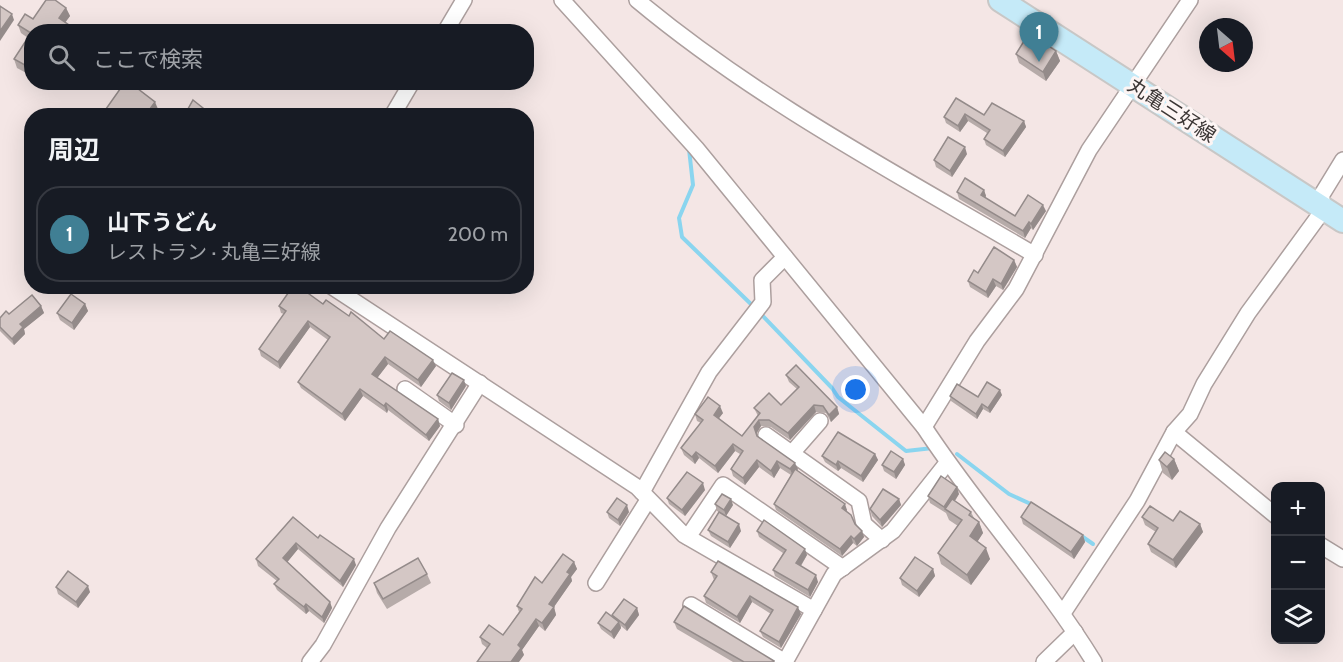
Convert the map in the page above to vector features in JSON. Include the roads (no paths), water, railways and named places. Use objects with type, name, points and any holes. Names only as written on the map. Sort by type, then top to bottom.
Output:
[{"type":"main road","name":"丸亀三好線","points":[[1000,0],[1334,215]]},
{"type":"street","points":[[450,24],[465,0]]},
{"type":"street","points":[[562,0],[696,148],[924,428],[947,463],[1063,613],[1094,662]]},
{"type":"street","points":[[637,0],[673,30],[779,104],[1035,255]]},
{"type":"street","points":[[924,428],[977,341],[1004,309],[1035,255],[1089,150],[1190,0]]},
{"type":"street","points":[[397,108],[407,90]]},
{"type":"street","points":[[1063,613],[1137,501],[1174,432],[1190,414],[1204,384],[1248,313],[1334,215],[1321,196],[1343,160]]},
{"type":"street","points":[[596,583],[710,372],[763,302],[762,280],[785,257]]},
{"type":"street","points":[[343,294],[480,383],[645,496],[688,537],[814,610]]},
{"type":"street","points":[[310,662],[323,645],[388,528],[456,425],[480,383]]},
{"type":"street","points":[[405,389],[456,425]]},
{"type":"street","points":[[792,453],[820,420]]},
{"type":"street","points":[[1174,432],[1271,513]]},
{"type":"street","points":[[766,435],[859,501],[864,524],[882,540]]},
{"type":"street","points":[[691,605],[785,662],[834,574],[882,540],[912,509],[947,463]]},
{"type":"street","points":[[688,537],[723,485],[843,568]]},
{"type":"street","points":[[1325,548],[1343,559]]},
{"type":"street","points":[[1044,662],[1075,632]]},
{"type":"waterway","points":[[689,149],[693,185],[679,218],[682,237],[755,308]]},
{"type":"waterway","points":[[760,313],[838,397],[906,451],[933,448]]},
{"type":"waterway","points":[[957,454],[1009,494],[1033,505]]},
{"type":"waterway","points":[[1080,535],[1093,544]]},
{"type":"place","name":"山下うどん","points":[[1039,62]]}]
